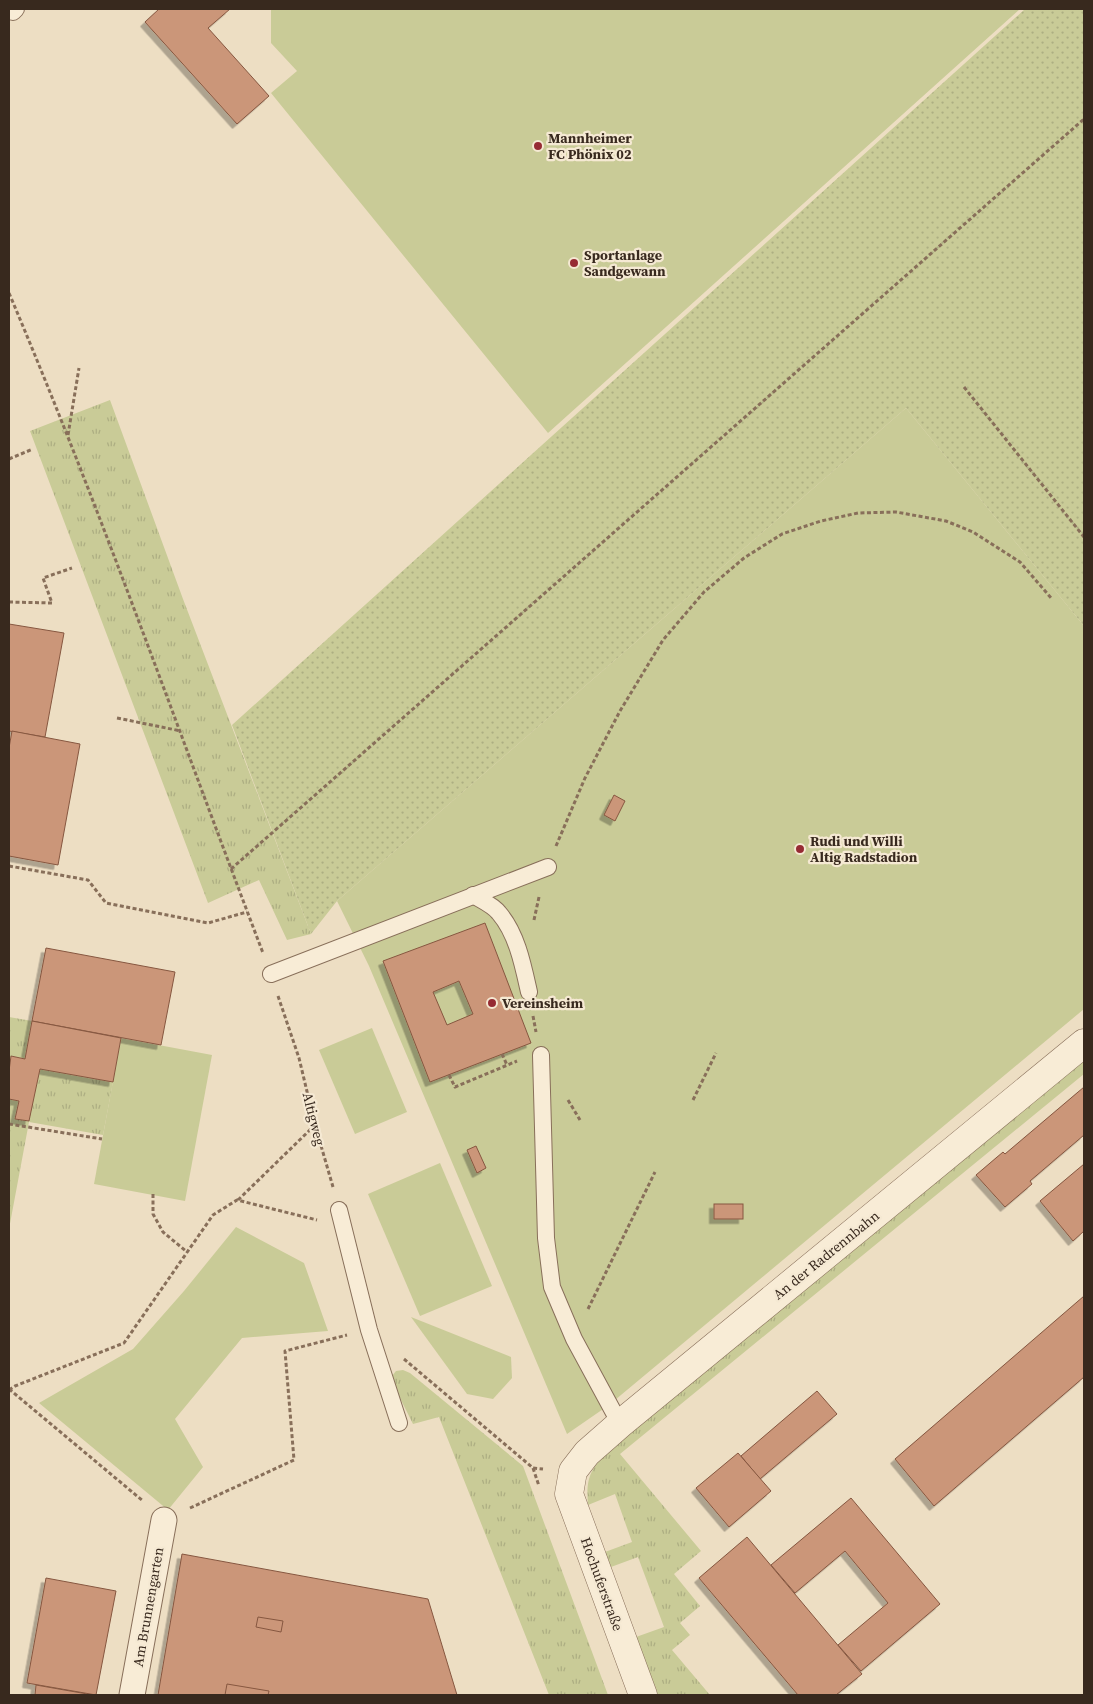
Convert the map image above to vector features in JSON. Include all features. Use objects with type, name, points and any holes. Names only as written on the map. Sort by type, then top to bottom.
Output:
[{"type":"street","name":"An der Radrennbahn","points":[[573,1471],[586,1453],[620,1424],[1084,1043]]},
{"type":"street","name":"Hochuferstraße","points":[[573,1471],[569,1494],[643,1695]]},
{"type":"street","name":"Am Brunnengarten","points":[[132,1695],[164,1520]]},
{"type":"lane","points":[[271,974],[548,867]]},
{"type":"lane","points":[[473,895],[498,912],[514,938],[530,992]]},
{"type":"lane","points":[[541,1055],[546,1238],[552,1287],[574,1339],[620,1424]]},
{"type":"lane","points":[[339,1210],[369,1330],[399,1423]]},
{"type":"path","points":[[231,869],[1084,119]]},
{"type":"path","name":"Altigweg","points":[[9,293],[68,435],[271,974],[299,1058],[315,1125],[339,1210]]},
{"type":"path","points":[[68,435],[79,368]]},
{"type":"path","points":[[964,387],[1084,537]]},
{"type":"path","points":[[9,459],[33,449]]},
{"type":"path","points":[[548,867],[585,778],[620,711],[663,640],[704,592],[744,558],[782,534],[821,521],[858,513],[896,512],[946,521],[973,532],[1020,562],[1052,599]]},
{"type":"path","points":[[9,602],[52,603],[43,578],[72,568]]},
{"type":"path","points":[[117,718],[181,731]]},
{"type":"path","points":[[9,866],[88,880],[106,904],[208,923],[247,912]]},
{"type":"path","points":[[693,1100],[716,1053]]},
{"type":"path","points":[[502,1054],[506,1065]]},
{"type":"path","points":[[449,1075],[454,1086],[523,1058]]},
{"type":"path","points":[[9,1124],[102,1140]]},
{"type":"path","points":[[315,1125],[237,1200],[213,1215],[124,1343],[9,1390],[164,1520],[294,1460],[285,1351],[369,1330],[532,1468]]},
{"type":"path","points":[[574,1339],[655,1172]]},
{"type":"path","points":[[153,1194],[153,1214],[164,1232],[187,1252]]},
{"type":"path","points":[[237,1200],[344,1226]]},
{"type":"green space","name":"Sportanlage Sandgewann","points":[[271,9],[1020,9],[548,433],[271,93],[297,71],[271,43]]},
{"type":"green space","points":[[1025,9],[1084,9],[1084,626],[906,408],[337,901],[311,934],[232,725]]},
{"type":"green space","points":[[110,400],[183,599],[311,934],[287,940],[259,880],[208,903],[30,431]]},
{"type":"green space","points":[[906,408],[1084,626],[1084,1009],[609,1405],[567,1434],[369,966],[337,901]]},
{"type":"green space","points":[[9,1017],[32,1021],[25,1059],[12,1056],[9,1071]]},
{"type":"green space","points":[[372,1028],[407,1112],[355,1134],[319,1050]]},
{"type":"green space","points":[[121,1038],[212,1055],[185,1201],[94,1184]]},
{"type":"green space","points":[[1084,1060],[1084,1074],[620,1454],[701,1551],[674,1574],[700,1606],[680,1623],[690,1635],[672,1650],[710,1695],[658,1695],[636,1637],[664,1627],[638,1557],[611,1567],[605,1552],[632,1542],[615,1494],[588,1505],[588,1482],[596,1465],[606,1453]]},
{"type":"green space","points":[[40,1069],[113,1082],[103,1135],[29,1122],[9,1229],[9,1099],[19,1101],[15,1119],[28,1121]]},
{"type":"green space","points":[[440,1163],[492,1286],[420,1316],[368,1194]]},
{"type":"green space","points":[[236,1227],[304,1263],[328,1331],[242,1338],[175,1419],[203,1467],[168,1510],[39,1403],[133,1349],[184,1291]]},
{"type":"green space","points":[[411,1317],[511,1357],[512,1378],[493,1399],[467,1394]]},
{"type":"green space","points":[[403,1370],[410,1373],[523,1466],[608,1695],[549,1695],[439,1417],[413,1424],[393,1384],[392,1376],[396,1371]]},
{"type":"building","points":[[159,9],[230,9],[208,28],[269,96],[237,124],[145,22]]},
{"type":"building","points":[[9,624],[64,633],[45,737],[9,731]]},
{"type":"building","points":[[12,731],[80,744],[58,865],[9,856],[9,748]]},
{"type":"building","points":[[614,795],[625,801],[615,821],[604,815]]},
{"type":"building","name":"Vereinsheim","points":[[485,923],[531,1043],[430,1082],[383,961]],"holes":[[[459,981],[473,1014],[447,1025],[433,992]]]},
{"type":"building","points":[[46,948],[175,972],[161,1045],[32,1021]]},
{"type":"building","points":[[32,1021],[121,1038],[113,1082],[40,1069],[29,1121],[15,1119],[19,1101],[9,1099],[11,1056],[25,1059]]},
{"type":"building","points":[[1084,1087],[1084,1135],[1030,1181],[1032,1184],[1005,1207],[976,1175],[1003,1152],[1005,1154]]},
{"type":"building","points":[[476,1146],[486,1168],[477,1173],[467,1150]]},
{"type":"building","points":[[1084,1164],[1084,1231],[1073,1241],[1040,1201]]},
{"type":"building","points":[[714,1204],[743,1204],[743,1219],[714,1219]]},
{"type":"building","points":[[1084,1296],[1084,1377],[934,1506],[895,1459]]},
{"type":"building","points":[[817,1391],[837,1414],[760,1479],[741,1456]]},
{"type":"building","points":[[738,1453],[771,1491],[729,1527],[696,1488]]},
{"type":"building","points":[[851,1498],[940,1604],[861,1671],[838,1645],[888,1603],[845,1551],[795,1593],[771,1565]]},
{"type":"building","points":[[747,1537],[862,1674],[836,1695],[798,1695],[699,1578]]},
{"type":"building","points":[[182,1554],[428,1599],[457,1695],[158,1695]]},
{"type":"building","points":[[46,1578],[116,1591],[96,1695],[27,1683]]},
{"type":"building","points":[[258,1617],[283,1621],[281,1632],[256,1627]]},
{"type":"building","points":[[227,1684],[269,1691],[268,1695],[225,1695]]},
{"type":"building","points":[[36,1685],[93,1695],[35,1695]]},
{"type":"place","name":"Mannheimer FC Phönix 02","points":[[538,146]]},
{"type":"place","name":"Sportanlage Sandgewann","points":[[574,263]]},
{"type":"place","name":"Rudi und Willi Altig Radstadion","points":[[800,849]]},
{"type":"place","name":"Vereinsheim","points":[[492,1003]]}]
